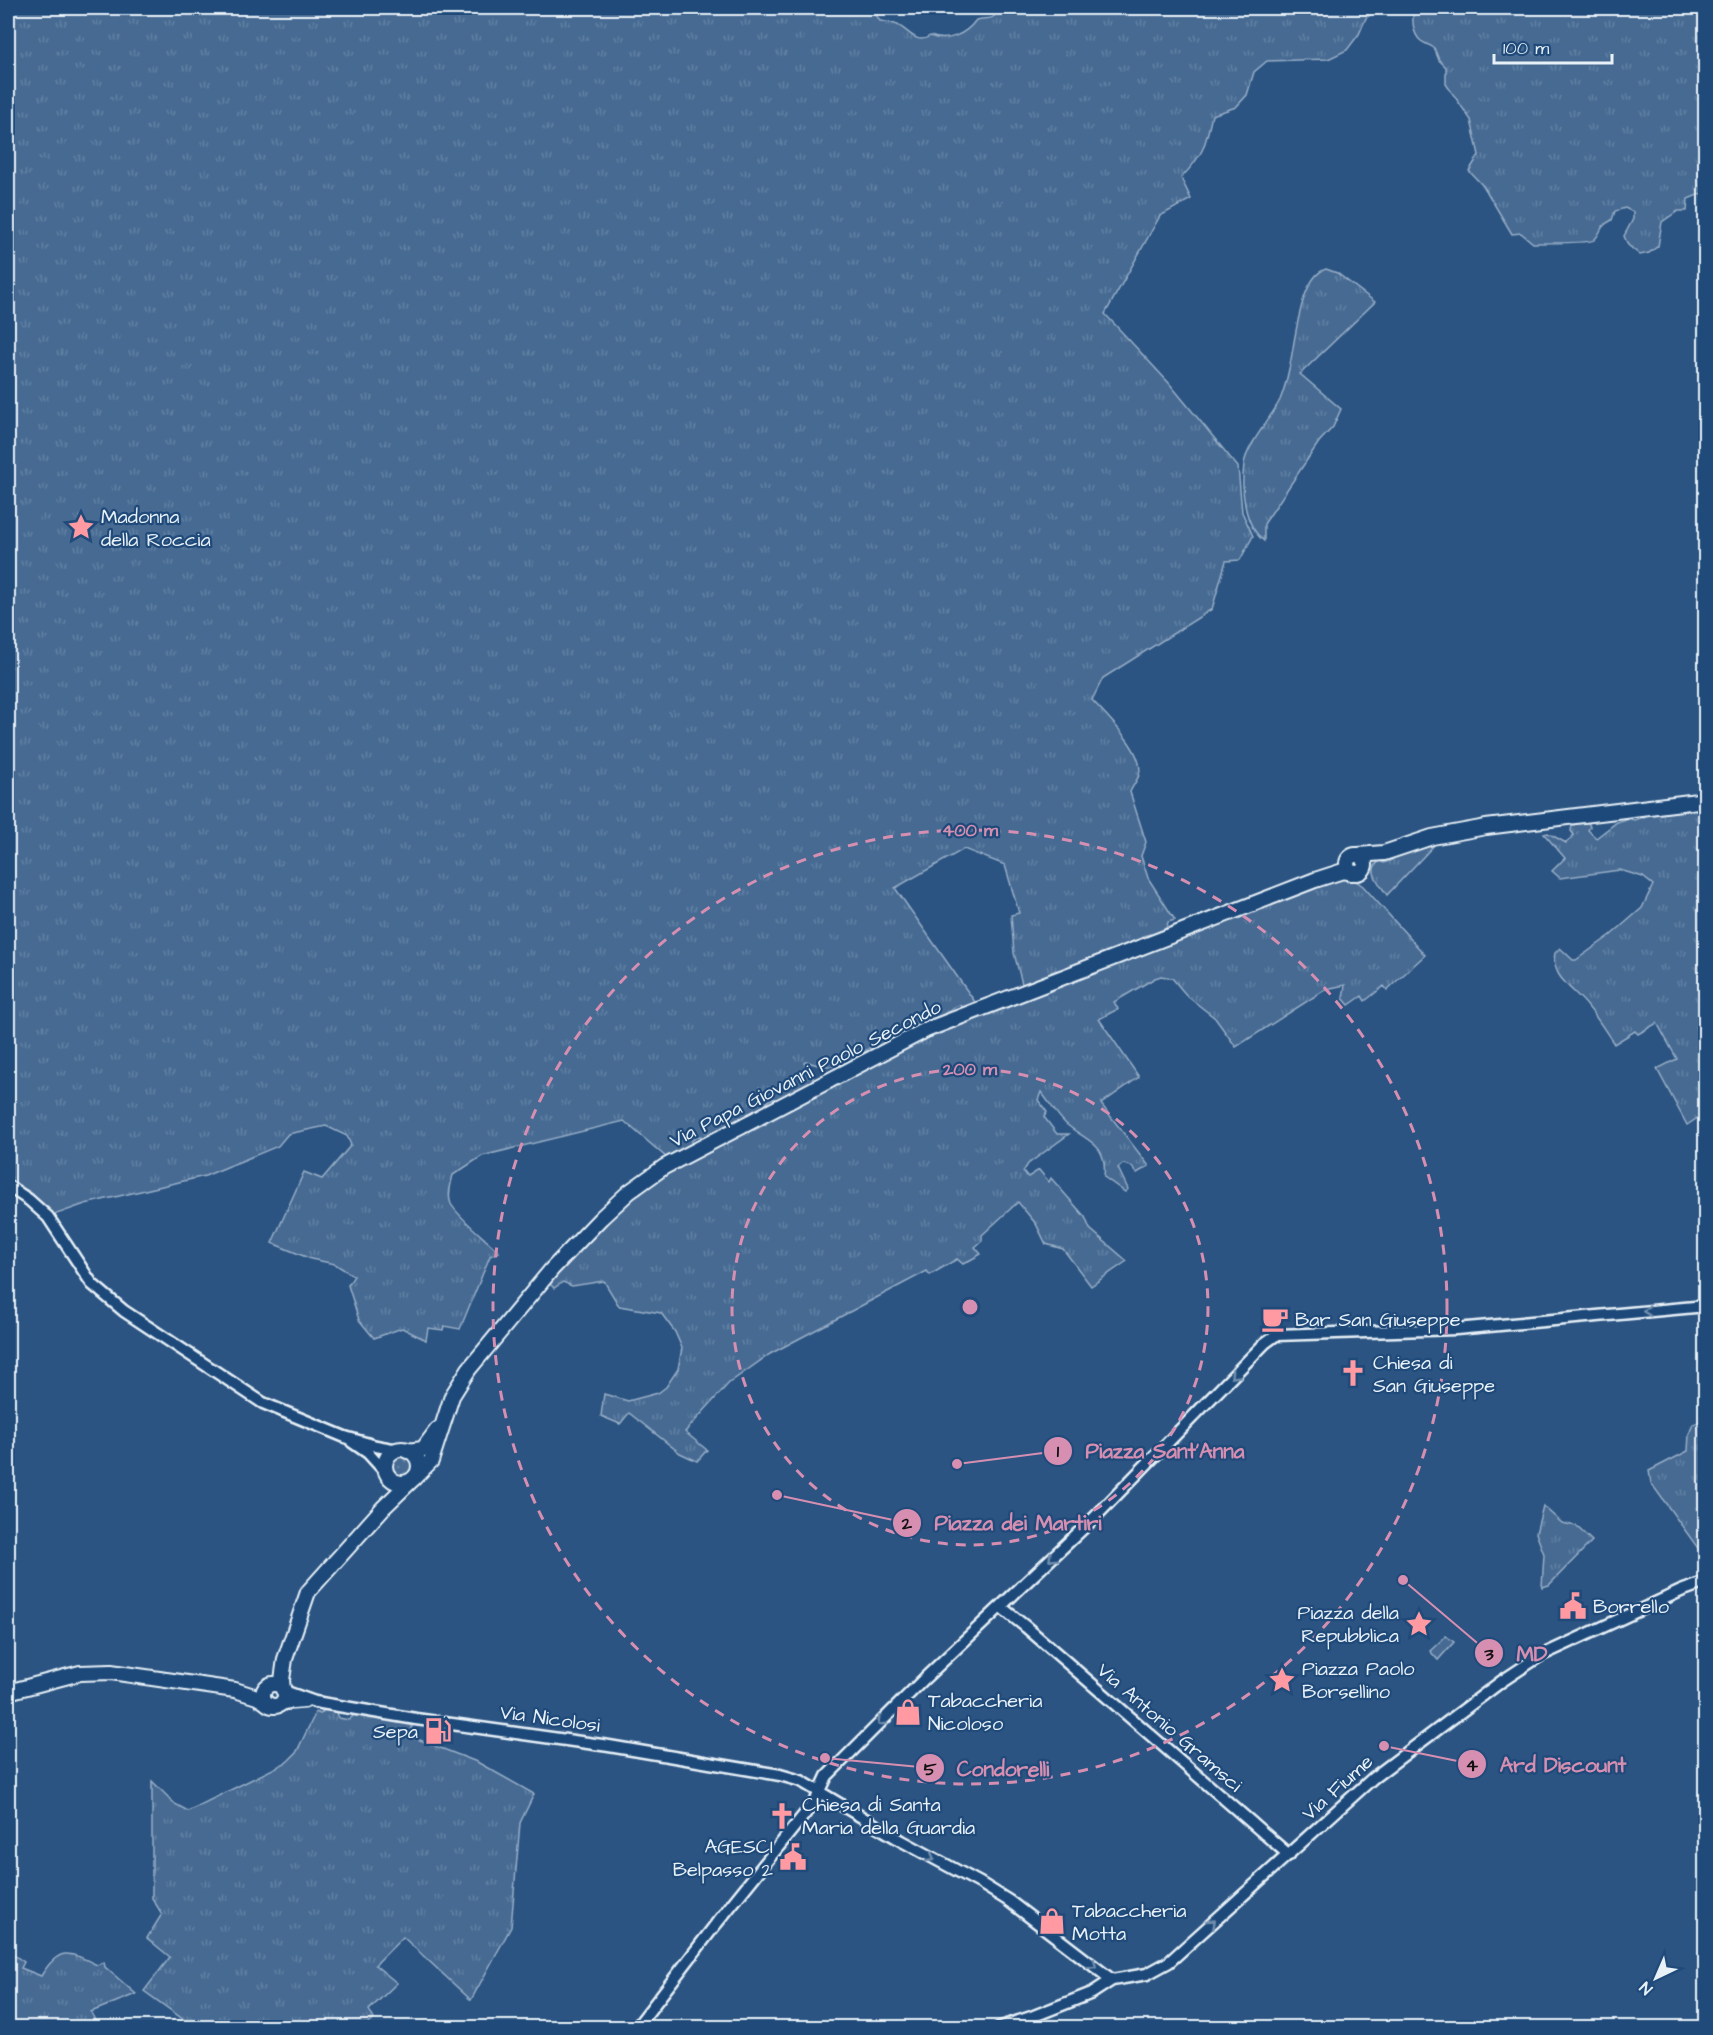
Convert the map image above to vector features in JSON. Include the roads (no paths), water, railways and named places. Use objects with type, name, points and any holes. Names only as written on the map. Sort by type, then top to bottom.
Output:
[{"type":"main road","name":"Via Papa Giovanni Paolo Secondo","points":[[443,1421],[452,1396],[463,1376],[552,1269],[615,1204],[664,1167],[926,1030],[1315,880],[1343,872],[1355,863],[1432,837],[1477,829],[1706,800]]},
{"type":"main road","points":[[383,1508],[392,1490],[385,1468],[388,1456],[402,1450],[423,1449],[443,1421]]},
{"type":"main road","points":[[278,1697],[285,1659],[308,1592],[383,1508],[431,1461],[443,1421]]},
{"type":"main road","points":[[388,1476],[402,1483],[413,1478],[418,1466],[413,1454],[402,1450]]},
{"type":"main road","points":[[278,1697],[263,1697],[285,1659]]},
{"type":"main road","points":[[8,1692],[64,1676],[97,1671],[127,1673],[235,1690],[257,1697],[278,1697]]},
{"type":"main road","points":[[235,1690],[268,1686]]},
{"type":"street","points":[[8,1186],[48,1217],[92,1284],[111,1302],[263,1403],[345,1437],[376,1446],[402,1450]]},
{"type":"street","points":[[636,2028],[716,1924],[811,1806],[823,1795],[827,1776],[925,1678],[1094,1518],[1265,1343],[1276,1335],[1456,1329],[1706,1306]]},
{"type":"street","points":[[345,1437],[368,1453],[388,1476]]},
{"type":"street","name":"Via Fiume","points":[[1112,1980],[1147,1974],[1169,1962],[1389,1764],[1540,1656],[1680,1591],[1706,1582]]},
{"type":"street","name":"Via Antonio Gramsci","points":[[1003,1605],[1289,1855]]},
{"type":"street","name":"Via Nicolosi","points":[[278,1697],[459,1726],[609,1746],[780,1775],[801,1781]]},
{"type":"street","points":[[801,1781],[827,1776]]},
{"type":"street","points":[[801,1781],[1009,1901],[1112,1980],[1092,1993],[998,2028]]},
{"type":"place","name":"Madonna della Roccia","points":[[81,527]]},
{"type":"place","name":"Bar San Giuseppe","points":[[1275,1319]]},
{"type":"place","name":"Chiesa di San Giuseppe","points":[[1353,1373]]},
{"type":"place","name":"Piazza Sant'Anna","points":[[957,1464]]},
{"type":"place","name":"Piazza dei Martiri","points":[[777,1495]]},
{"type":"place","name":"MD","points":[[1403,1580]]},
{"type":"place","name":"Borrello","points":[[1573,1606]]},
{"type":"place","name":"Piazza della Repubblica","points":[[1419,1624]]},
{"type":"place","name":"Piazza Paolo Borsellino","points":[[1282,1680]]},
{"type":"place","name":"Tabaccheria Nicoloso","points":[[908,1712]]},
{"type":"place","name":"Sepa","points":[[438,1731]]},
{"type":"place","name":"Ard Discount","points":[[1384,1746]]},
{"type":"place","name":"Condorelli","points":[[825,1758]]},
{"type":"place","name":"Chiesa di Santa Maria della Guardia","points":[[782,1816]]},
{"type":"place","name":"AGESCI Belpasso 2","points":[[793,1857]]},
{"type":"place","name":"Tabaccheria Motta","points":[[1052,1921]]}]
